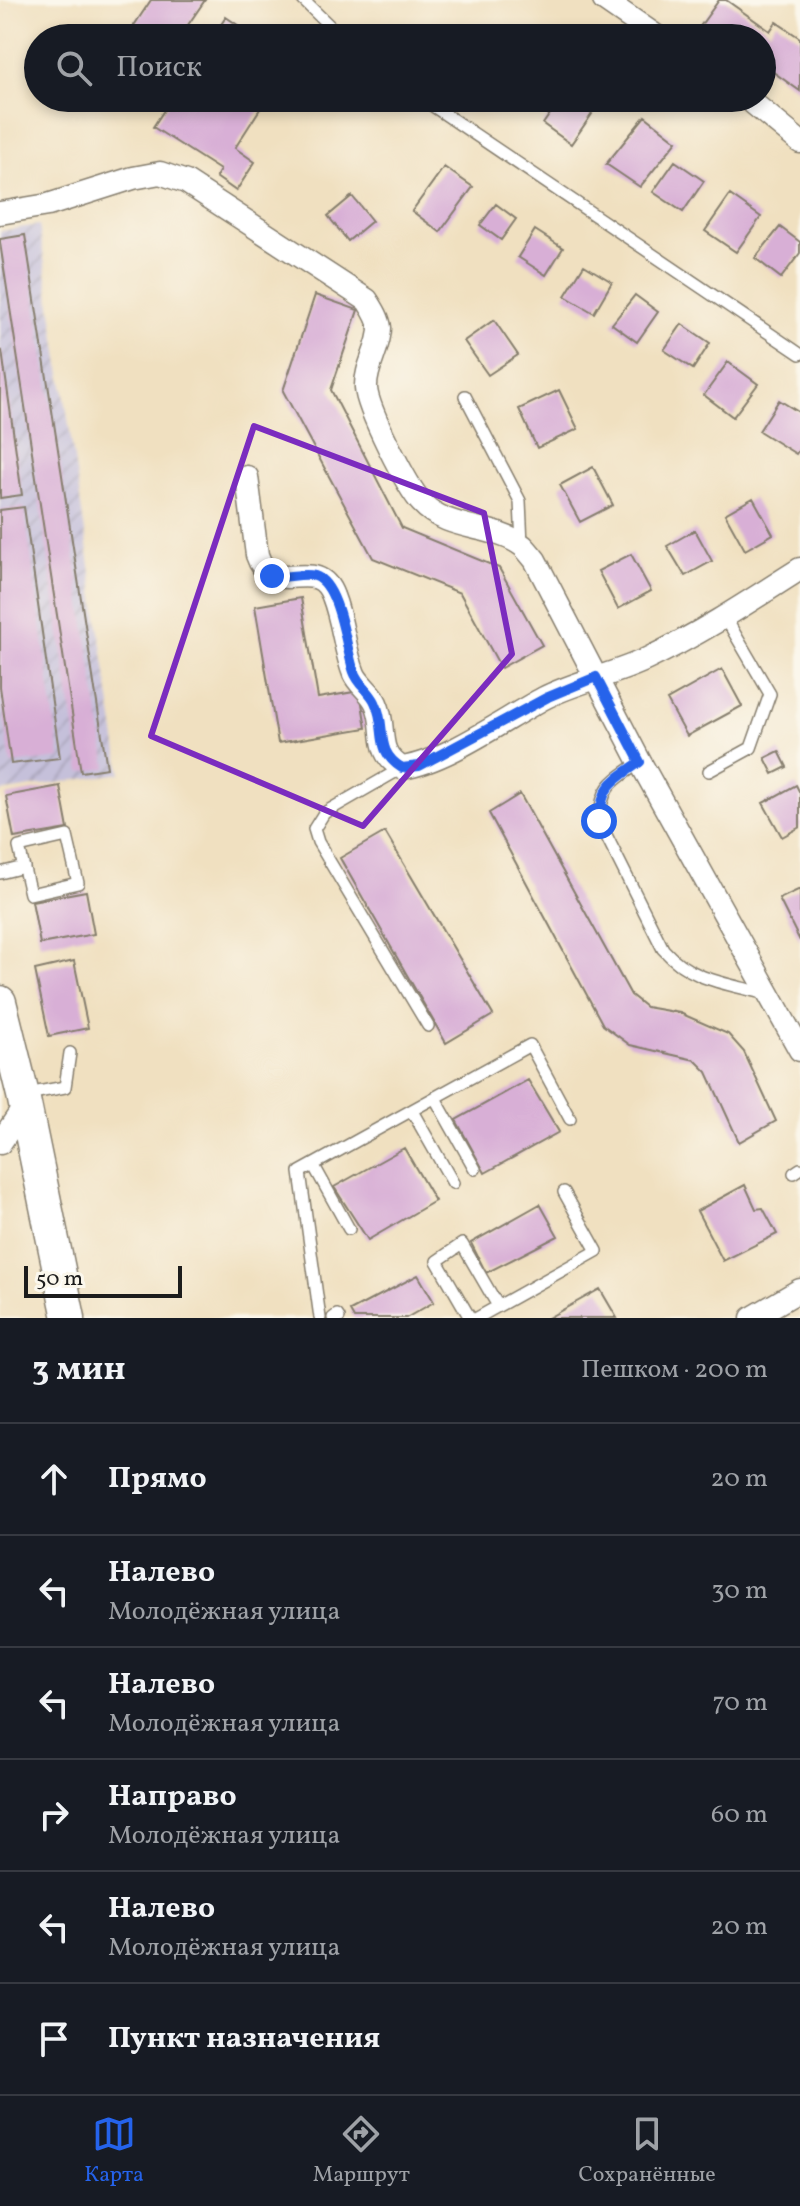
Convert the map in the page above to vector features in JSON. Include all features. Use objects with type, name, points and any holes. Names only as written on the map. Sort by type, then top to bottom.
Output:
[{"type":"street","points":[[604,0],[639,24]]},
{"type":"street","points":[[764,112],[800,142]]},
{"type":"street","points":[[0,213],[48,205],[133,178],[160,173],[186,182],[367,300],[380,328],[366,376],[366,392],[411,488],[423,505],[442,518],[505,537],[522,546],[535,560],[640,762],[800,1050]]},
{"type":"street","points":[[247,477],[261,566],[272,576],[284,579],[314,575],[324,581],[333,593],[355,675],[376,704],[382,746],[391,762],[402,768],[429,761],[548,697],[651,657],[725,617],[800,569]]},
{"type":"street","points":[[0,1002],[69,1318]]},
{"type":"street","points":[[0,1143],[24,1101]]},
{"type":"street","points":[[752,1318],[800,1290]]},
{"type":"lane","points":[[303,0],[328,24]]},
{"type":"lane","points":[[442,112],[800,354]]},
{"type":"lane","points":[[465,396],[520,501],[522,546]]},
{"type":"lane","points":[[709,771],[751,748],[770,694],[725,617]]},
{"type":"lane","points":[[640,762],[611,782],[601,798],[599,821],[663,949],[676,964],[692,974],[771,996]]},
{"type":"lane","points":[[402,768],[324,813],[314,829],[318,842],[428,1026]]},
{"type":"lane","points":[[67,836],[78,883],[30,894],[24,867],[19,847],[67,836]]},
{"type":"lane","points":[[0,873],[24,867]]},
{"type":"lane","points":[[320,1318],[300,1172],[530,1045],[570,1119]]},
{"type":"lane","points":[[24,1101],[65,1087],[70,1053]]},
{"type":"lane","points":[[435,1098],[475,1169]]},
{"type":"lane","points":[[412,1111],[453,1183]]},
{"type":"lane","points":[[314,1166],[349,1229]]},
{"type":"lane","points":[[477,1318],[597,1251],[564,1192]]},
{"type":"lane","points":[[470,1318],[437,1261],[462,1244],[498,1306]]},
{"type":"lane","points":[[333,1318],[337,1315],[339,1318]]},
{"type":"highlighted area","points":[[254,426],[484,513],[512,654],[363,826],[151,736]]},
{"type":"shaded area","points":[[39,225],[121,773],[0,792],[0,231]]},
{"type":"building","points":[[151,0],[205,0],[189,24],[135,24]]},
{"type":"building","points":[[719,0],[726,0],[760,24],[702,24]]},
{"type":"building","points":[[226,17],[236,24],[221,24]]},
{"type":"building","points":[[776,22],[800,38],[800,91],[776,74]]},
{"type":"building","points":[[163,112],[258,112],[235,148],[255,162],[236,191],[216,177],[220,170],[153,127]]},
{"type":"building","points":[[551,112],[592,114],[571,144],[543,124]]},
{"type":"building","points":[[645,116],[677,141],[640,187],[606,164]]},
{"type":"building","points":[[675,161],[704,181],[683,212],[653,192]]},
{"type":"building","points":[[444,167],[473,187],[440,232],[412,211]]},
{"type":"building","points":[[730,195],[761,217],[736,252],[705,231]]},
{"type":"building","points":[[352,196],[372,221],[348,241],[328,216]]},
{"type":"building","points":[[496,204],[516,219],[501,240],[480,225]]},
{"type":"building","points":[[780,227],[800,242],[800,253],[781,278],[755,258]]},
{"type":"building","points":[[535,230],[563,248],[546,275],[518,257]]},
{"type":"building","points":[[25,235],[107,768],[81,772],[0,243],[0,239]]},
{"type":"building","points":[[584,265],[612,282],[594,313],[565,296]]},
{"type":"building","points":[[315,295],[358,310],[331,390],[402,528],[499,568],[542,645],[501,668],[460,593],[373,558],[283,391]]},
{"type":"building","points":[[635,295],[658,312],[637,342],[612,324]]},
{"type":"building","points":[[494,320],[518,355],[488,375],[464,341]]},
{"type":"building","points":[[682,324],[710,343],[693,369],[664,350]]},
{"type":"building","points":[[0,352],[22,495],[0,498]]},
{"type":"building","points":[[728,362],[758,384],[733,417],[704,395]]},
{"type":"building","points":[[559,390],[578,429],[537,448],[519,409]]},
{"type":"building","points":[[779,400],[800,413],[800,448],[796,454],[759,431]]},
{"type":"building","points":[[593,467],[613,505],[580,522],[560,485]]},
{"type":"building","points":[[753,498],[773,534],[745,550],[725,514]]},
{"type":"building","points":[[24,507],[60,758],[11,764],[0,687],[0,510]]},
{"type":"building","points":[[695,530],[712,561],[685,576],[667,546]]},
{"type":"building","points":[[631,554],[651,591],[618,609],[598,571]]},
{"type":"building","points":[[301,598],[318,698],[360,691],[366,728],[278,743],[255,606]]},
{"type":"building","points":[[722,669],[742,706],[687,736],[667,700]]},
{"type":"building","points":[[779,751],[787,767],[773,774],[765,758]]},
{"type":"building","points":[[796,785],[800,793],[800,827],[782,837],[763,803]]},
{"type":"building","points":[[60,786],[68,829],[14,838],[6,796]]},
{"type":"building","points":[[520,794],[631,995],[646,1007],[680,1013],[728,1034],[744,1052],[776,1121],[739,1142],[707,1072],[695,1060],[630,1045],[603,1025],[489,813]]},
{"type":"building","points":[[385,832],[493,1015],[446,1043],[340,858]]},
{"type":"building","points":[[800,889],[800,941],[779,899]]},
{"type":"building","points":[[86,891],[94,934],[40,944],[32,901]]},
{"type":"building","points":[[74,961],[88,1028],[49,1036],[35,970]]},
{"type":"building","points":[[528,1080],[559,1132],[485,1173],[456,1120]]},
{"type":"building","points":[[404,1148],[435,1201],[368,1240],[334,1187]]},
{"type":"building","points":[[745,1185],[756,1209],[763,1208],[777,1234],[723,1261],[697,1211]]},
{"type":"building","points":[[540,1204],[558,1236],[486,1273],[471,1243]]},
{"type":"building","points":[[418,1275],[434,1302],[406,1318],[354,1318],[350,1311]]},
{"type":"building","points":[[600,1289],[617,1318],[548,1318]]},
{"type":"route","points":[[272,576],[284,579],[314,575],[324,581],[333,593],[355,675],[376,704],[381,722],[382,746],[391,762],[402,768],[419,766],[548,697],[596,677],[640,762],[611,782],[601,798],[599,821]]}]
